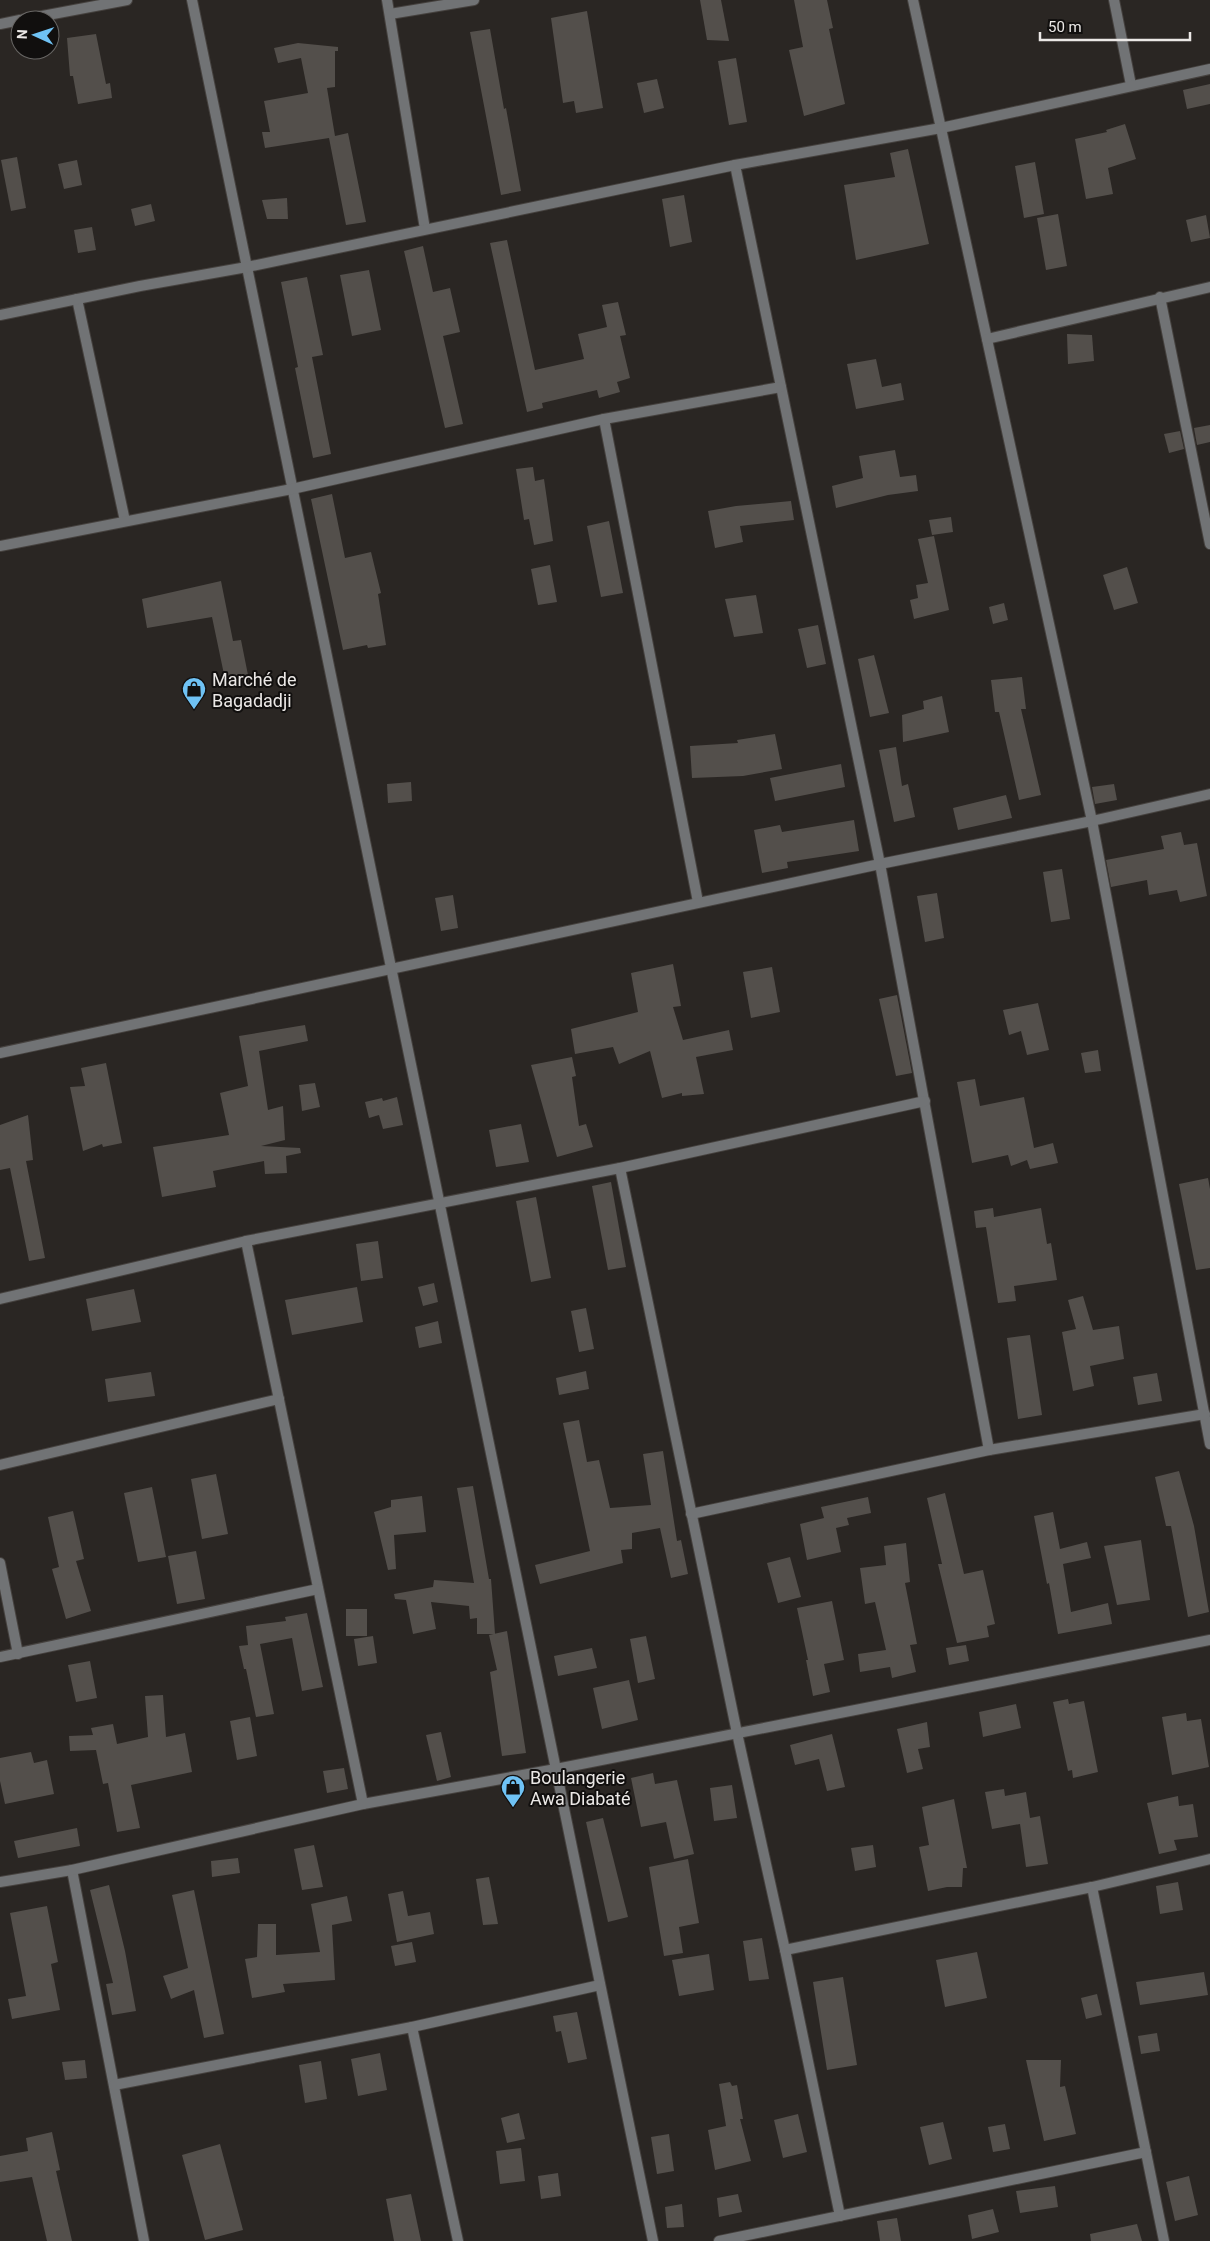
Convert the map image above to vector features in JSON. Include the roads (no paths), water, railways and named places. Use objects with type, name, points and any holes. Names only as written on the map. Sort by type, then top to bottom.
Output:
[{"type":"street","points":[[60,13],[127,0]]},
{"type":"street","points":[[192,0],[653,2241]]},
{"type":"street","points":[[387,0],[425,229]]},
{"type":"street","points":[[390,14],[474,0]]},
{"type":"street","points":[[914,0],[1092,821],[1206,1414],[1210,1444]]},
{"type":"street","points":[[1114,0],[1130,85]]},
{"type":"street","points":[[0,315],[246,267],[735,165],[941,128],[1130,85],[1210,69]]},
{"type":"street","points":[[735,165],[880,864],[989,1450]]},
{"type":"street","points":[[987,339],[1210,287]]},
{"type":"street","points":[[1160,298],[1210,544]]},
{"type":"street","points":[[77,299],[125,522]]},
{"type":"street","points":[[0,546],[292,490],[604,419],[781,387]]},
{"type":"street","points":[[604,419],[698,902]]},
{"type":"street","points":[[0,1053],[698,902],[1092,821],[1210,794]]},
{"type":"street","points":[[0,1299],[246,1241],[620,1168],[925,1101]]},
{"type":"street","points":[[620,1168],[736,1733],[786,1950],[840,2216]]},
{"type":"street","points":[[246,1241],[363,1804]]},
{"type":"street","points":[[0,1465],[279,1399]]},
{"type":"street","points":[[691,1514],[989,1450],[1206,1414]]},
{"type":"street","points":[[0,1563],[18,1654]]},
{"type":"street","points":[[0,1657],[318,1589]]},
{"type":"street","points":[[0,1882],[72,1870],[363,1804],[556,1769],[1210,1640]]},
{"type":"street","points":[[786,1950],[1092,1887],[1210,1859]]},
{"type":"street","points":[[72,1870],[144,2241]]},
{"type":"street","points":[[1092,1887],[1164,2241]]},
{"type":"street","points":[[114,2085],[412,2027],[600,1985]]},
{"type":"street","points":[[412,2027],[458,2241]]},
{"type":"street","points":[[719,2241],[1146,2152]]},
{"type":"place","name":"Marché de Bagadadji","points":[[194,710]]},
{"type":"place","name":"Boulangerie Awa Diabaté","points":[[513,1808]]}]
